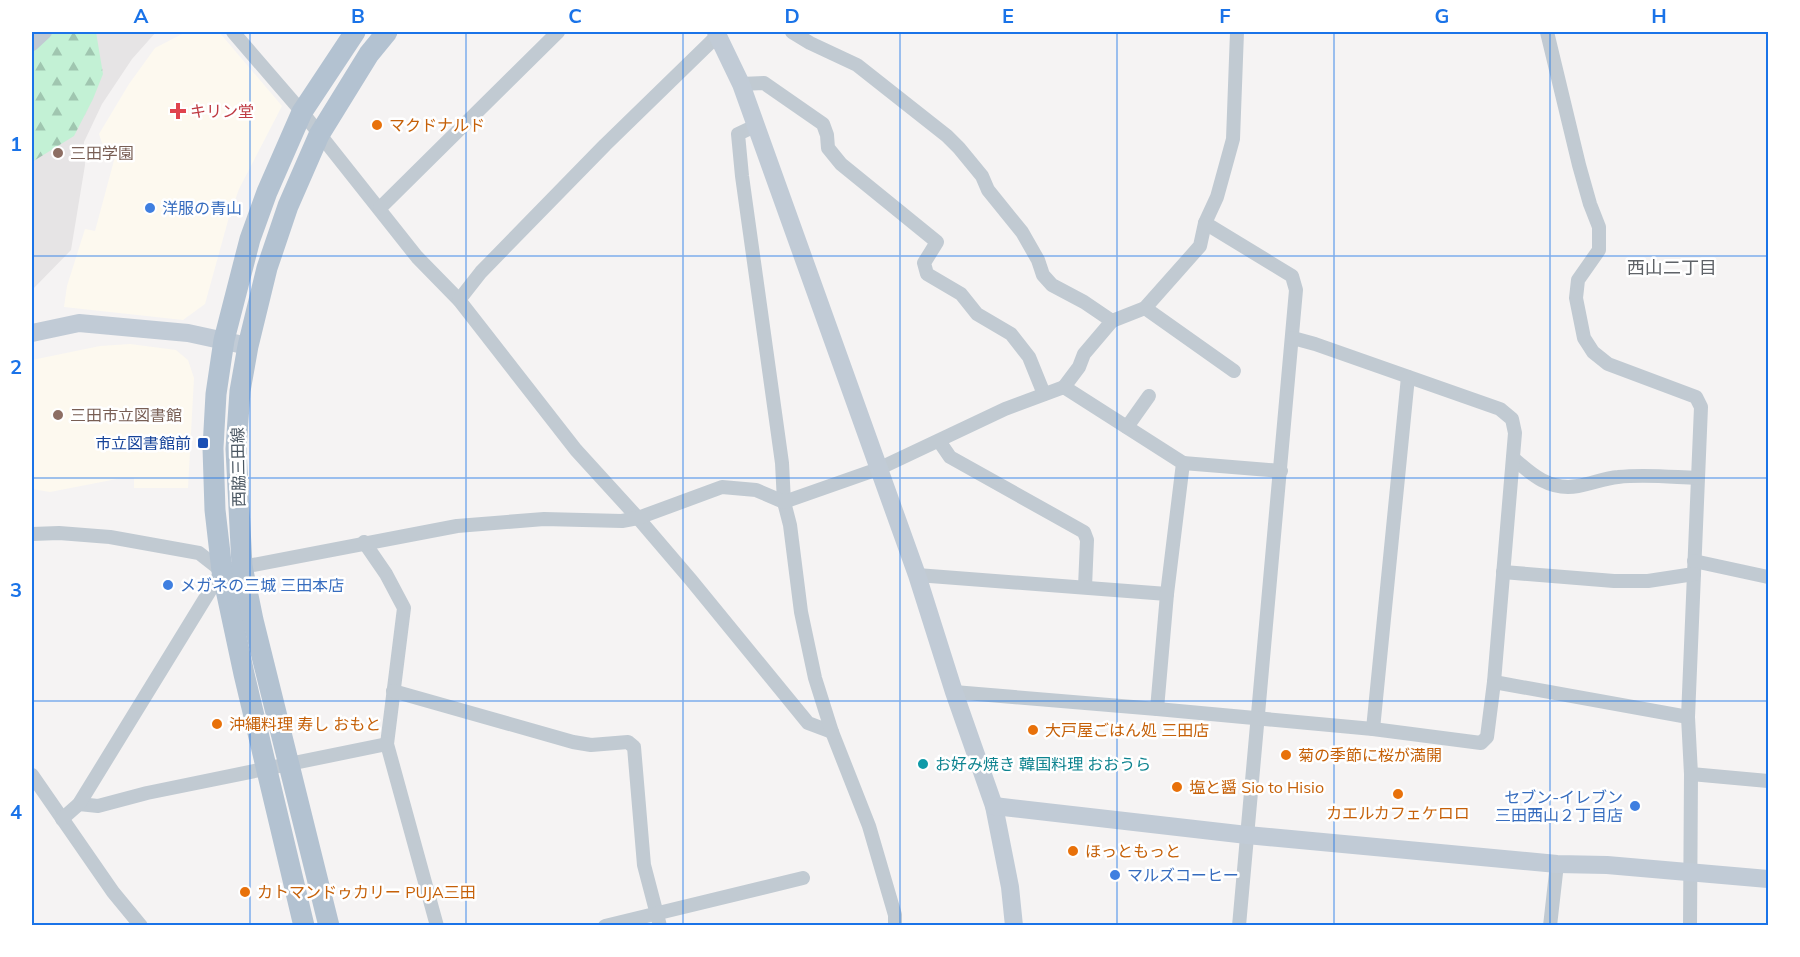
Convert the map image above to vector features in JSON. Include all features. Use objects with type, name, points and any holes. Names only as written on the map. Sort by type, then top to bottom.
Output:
[{"type":"main road","name":"西脇三田線","points":[[304,926],[222,571],[215,510],[213,448],[216,394],[224,340],[250,239],[267,192],[302,112],[355,32]]},
{"type":"main road","name":"西脇三田線","points":[[329,926],[253,620],[242,566],[236,449],[240,391],[248,346],[267,268],[288,206],[319,135],[364,63],[387,32]]},
{"type":"street","points":[[32,44],[45,32]]},
{"type":"street","points":[[232,32],[302,112],[417,256],[459,300],[576,450],[692,580],[808,723],[832,732]]},
{"type":"street","points":[[380,208],[558,32]]},
{"type":"street","points":[[792,32],[857,65],[947,136],[982,176],[988,190],[1022,232],[1038,260],[1042,275],[1052,285],[1084,302],[1112,321]]},
{"type":"street","points":[[62,819],[79,804],[222,571],[457,526],[544,519],[622,521],[638,518],[722,487],[756,490],[784,502],[878,469],[1005,409],[1064,387],[1079,368],[1084,354],[1112,321],[1145,308],[1200,246],[1205,224],[1217,197],[1233,139],[1237,32]]},
{"type":"street","points":[[1547,32],[1579,165],[1599,227],[1599,250],[1578,280],[1576,298],[1584,338],[1593,352],[1608,364],[1695,397],[1701,407],[1688,717],[1691,774],[1690,926]]},
{"type":"street","points":[[459,300],[481,272],[717,33],[741,84],[917,575],[954,692],[994,806],[1010,887],[1014,926]]},
{"type":"street","points":[[741,84],[764,83],[823,124],[828,148],[841,164],[937,242],[924,263],[927,274],[961,294],[977,314],[1011,334],[1029,357],[1044,394]]},
{"type":"street","points":[[755,126],[738,134],[782,463],[784,502],[790,525],[801,612],[815,678],[832,732],[873,837],[895,915],[895,926]]},
{"type":"street","points":[[1205,224],[1292,276],[1296,290],[1239,926]]},
{"type":"street","points":[[1145,308],[1234,371]]},
{"type":"street","points":[[32,333],[79,323],[188,333],[248,346]]},
{"type":"street","points":[[954,692],[1373,729],[1481,743],[1487,737],[1494,682],[1515,433],[1512,419],[1500,408],[1293,338]]},
{"type":"street","points":[[1373,729],[1408,376]]},
{"type":"street","points":[[1064,387],[1183,463],[1281,471]]},
{"type":"street","points":[[1127,427],[1149,396]]},
{"type":"street","points":[[939,441],[950,458],[1084,532],[1087,540],[1085,587]]},
{"type":"street","points":[[1513,458],[1537,479],[1553,486],[1575,487],[1616,477],[1650,475],[1697,478]]},
{"type":"street","points":[[1157,709],[1167,594],[1183,463]]},
{"type":"street","points":[[32,534],[59,533],[110,537],[199,553],[222,571]]},
{"type":"street","points":[[364,543],[386,574],[404,608],[387,744],[437,926]]},
{"type":"street","points":[[1503,572],[1614,581],[1648,581],[1694,567],[1768,577]]},
{"type":"street","points":[[917,575],[1167,594]]},
{"type":"street","points":[[1494,682],[1688,717]]},
{"type":"street","points":[[393,691],[573,742],[591,745],[628,742],[634,747],[644,865],[658,919]]},
{"type":"street","points":[[79,804],[98,806],[147,793],[387,744]]},
{"type":"street","points":[[1691,774],[1768,781]]},
{"type":"street","points":[[32,775],[113,892],[141,926]]},
{"type":"street","points":[[994,806],[1247,835],[1557,864],[1768,879]]},
{"type":"street","points":[[1550,926],[1557,864]]},
{"type":"street","points":[[605,926],[658,919],[803,878]]},
{"type":"shaded area","name":"三田学園","points":[[32,32],[156,32],[132,59],[102,104],[84,142],[85,165],[71,250],[32,290]]},
{"type":"shaded area","points":[[186,32],[219,32],[282,106],[239,189],[205,304],[183,320],[64,307],[67,286],[85,229],[95,231],[116,153],[104,149],[99,134],[129,84],[155,48]]},
{"type":"shaded area","points":[[130,344],[176,350],[188,360],[194,378],[188,488],[134,488],[134,478],[122,478],[50,492],[32,489],[32,360],[100,346]]},
{"type":"green space","points":[[32,32],[96,32],[103,74],[74,136],[32,162]]},
{"type":"place","name":"キリン堂","points":[[178,111]]},
{"type":"place","name":"マクドナルド","points":[[377,125]]},
{"type":"place","name":"三田学園","points":[[58,153]]},
{"type":"place","name":"洋服の青山","points":[[150,208]]},
{"type":"place","name":"三田市立図書館","points":[[58,415]]},
{"type":"place","name":"市立図書館前","points":[[203,443]]},
{"type":"place","name":"メガネの三城 三田本店","points":[[168,585]]},
{"type":"place","name":"沖縄料理 寿し おもと","points":[[217,724]]},
{"type":"place","name":"大戸屋ごはん処 三田店","points":[[1033,730]]},
{"type":"place","name":"菊の季節に桜が満開","points":[[1286,755]]},
{"type":"place","name":"お好み焼き 韓国料理 おおうら","points":[[923,764]]},
{"type":"place","name":"塩と醤 Sio to Hisio","points":[[1177,787]]},
{"type":"place","name":"カエルカフェケロロ","points":[[1398,794]]},
{"type":"place","name":"セブン-イレブン 三田西山２丁目店","points":[[1635,806]]},
{"type":"place","name":"ほっともっと","points":[[1073,851]]},
{"type":"place","name":"マルズコーヒー","points":[[1115,875]]},
{"type":"place","name":"カトマンドゥカリー PUJA三田","points":[[245,892]]},
{"type":"district","name":"西山二丁目","points":[[1672,267]]}]
